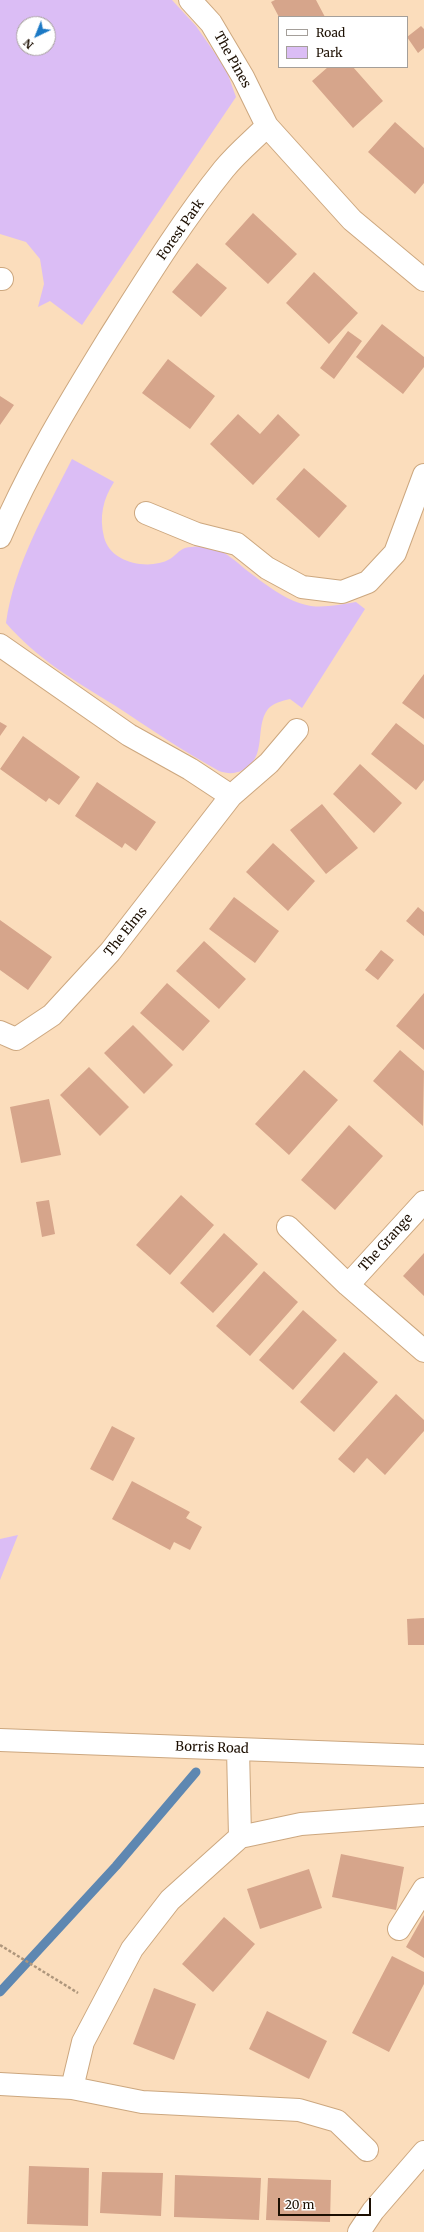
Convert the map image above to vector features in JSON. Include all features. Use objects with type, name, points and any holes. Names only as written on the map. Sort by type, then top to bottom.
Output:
[{"type":"street","name":"The Pines","points":[[190,0],[212,23],[243,77],[267,126]]},
{"type":"street","points":[[267,126],[352,220],[424,280]]},
{"type":"street","name":"Forest Park","points":[[0,537],[20,490],[73,396],[119,322],[191,215],[225,168],[267,126]]},
{"type":"street","points":[[146,513],[197,534],[237,544],[267,568],[302,587],[342,592],[368,582],[396,553],[424,475]]},
{"type":"street","points":[[0,645],[129,735],[190,769],[232,796]]},
{"type":"street","name":"The Elms","points":[[0,1032],[16,1039],[52,1015],[62,1005],[110,952],[232,796],[269,763],[297,730]]},
{"type":"street","name":"The Grange","points":[[348,1285],[424,1202]]},
{"type":"street","points":[[288,1227],[348,1285],[424,1351]]},
{"type":"street","name":"Borris Road","points":[[0,1740],[424,1756]]},
{"type":"street","points":[[238,1749],[240,1837]]},
{"type":"street","points":[[72,2088],[83,2042],[132,1949],[170,1900],[240,1837],[301,1824],[424,1815]]},
{"type":"street","points":[[399,1929],[424,1889]]},
{"type":"street","points":[[0,2084],[72,2088],[142,2102],[299,2110],[337,2121],[367,2150]]},
{"type":"street","points":[[360,2232],[373,2211],[424,2152]]},
{"type":"path","points":[[0,1945],[101,2007]]},
{"type":"green space","points":[[0,0],[172,0],[196,26],[226,69],[236,97],[82,325],[50,301],[38,307],[44,284],[40,259],[26,242],[0,234]]},
{"type":"green space","points":[[72,459],[114,482],[107,495],[103,508],[102,522],[104,537],[108,546],[122,559],[141,564],[161,563],[170,559],[185,548],[200,546],[215,548],[231,557],[268,586],[284,596],[302,604],[311,606],[334,606],[356,602],[365,609],[302,708],[290,699],[281,701],[268,709],[264,716],[258,750],[255,758],[251,764],[243,770],[231,773],[219,771],[179,747],[85,687],[43,658],[6,623],[16,580],[32,539]]},
{"type":"green space","points":[[18,1535],[0,1580],[0,1539]]},
{"type":"building","points":[[275,0],[316,0],[324,16],[278,16],[271,2]]},
{"type":"building","points":[[421,26],[424,29],[424,48],[418,53],[408,36]]},
{"type":"building","points":[[327,68],[354,68],[383,101],[353,128],[312,81]]},
{"type":"building","points":[[395,122],[424,148],[424,183],[415,194],[368,152]]},
{"type":"building","points":[[253,213],[297,254],[268,284],[225,244]]},
{"type":"building","points":[[197,263],[227,288],[201,317],[172,292]]},
{"type":"building","points":[[314,272],[358,313],[329,344],[286,303]]},
{"type":"building","points":[[382,324],[424,357],[424,367],[403,394],[356,357]]},
{"type":"building","points":[[348,331],[362,341],[334,379],[320,368]]},
{"type":"building","points":[[168,359],[215,396],[190,429],[142,393]]},
{"type":"building","points":[[0,396],[14,405],[0,425]]},
{"type":"building","points":[[238,414],[260,434],[278,414],[300,435],[253,485],[210,444]]},
{"type":"building","points":[[304,468],[347,506],[319,538],[276,499]]},
{"type":"building","points":[[424,674],[424,719],[402,703]]},
{"type":"building","points":[[0,722],[7,726],[0,736]]},
{"type":"building","points":[[396,723],[424,745],[424,780],[416,790],[371,754]]},
{"type":"building","points":[[23,736],[80,777],[59,805],[49,798],[46,802],[0,769]]},
{"type":"building","points":[[360,764],[402,803],[374,833],[333,794]]},
{"type":"building","points":[[97,782],[156,822],[136,851],[125,843],[122,848],[75,816]]},
{"type":"building","points":[[322,804],[358,848],[326,874],[290,830]]},
{"type":"building","points":[[273,843],[315,881],[288,911],[246,872]]},
{"type":"building","points":[[234,897],[279,931],[255,963],[209,929]]},
{"type":"building","points":[[418,907],[424,912],[424,936],[406,921]]},
{"type":"building","points":[[0,920],[52,957],[28,990],[0,970]]},
{"type":"building","points":[[204,941],[246,979],[219,1009],[176,971]]},
{"type":"building","points":[[381,950],[394,960],[378,980],[365,970]]},
{"type":"building","points":[[167,983],[210,1021],[183,1051],[140,1013]]},
{"type":"building","points":[[424,993],[424,1050],[396,1026]]},
{"type":"building","points":[[133,1025],[173,1065],[144,1094],[104,1053]]},
{"type":"building","points":[[400,1050],[424,1071],[423,1126],[373,1081]]},
{"type":"building","points":[[89,1067],[129,1107],[100,1136],[60,1095]]},
{"type":"building","points":[[304,1070],[338,1100],[289,1155],[255,1124]]},
{"type":"building","points":[[49,1099],[61,1155],[21,1163],[10,1107]]},
{"type":"building","points":[[349,1125],[383,1156],[335,1210],[301,1180]]},
{"type":"building","points":[[181,1195],[214,1225],[170,1275],[136,1245]]},
{"type":"building","points":[[49,1200],[55,1234],[42,1237],[36,1202]]},
{"type":"building","points":[[224,1233],[258,1264],[213,1313],[180,1283]]},
{"type":"building","points":[[424,1253],[424,1296],[403,1276]]},
{"type":"building","points":[[264,1271],[298,1302],[250,1356],[216,1326]]},
{"type":"building","points":[[303,1310],[337,1340],[293,1390],[259,1360]]},
{"type":"building","points":[[344,1352],[378,1382],[334,1432],[300,1402]]},
{"type":"building","points":[[396,1394],[424,1420],[424,1431],[385,1475],[367,1458],[354,1473],[338,1459]]},
{"type":"building","points":[[112,1426],[135,1438],[113,1481],[90,1469]]},
{"type":"building","points":[[132,1481],[190,1512],[186,1518],[202,1527],[190,1550],[174,1542],[170,1550],[112,1519]]},
{"type":"building","points":[[424,1618],[424,1645],[408,1645],[407,1619]]},
{"type":"building","points":[[341,1854],[404,1867],[396,1910],[332,1897]]},
{"type":"building","points":[[309,1869],[322,1908],[260,1929],[247,1889]]},
{"type":"building","points":[[424,1915],[424,1958],[406,1947]]},
{"type":"building","points":[[224,1917],[255,1944],[213,1992],[182,1964]]},
{"type":"building","points":[[392,1956],[424,1972],[424,1984],[389,2052],[352,2033]]},
{"type":"building","points":[[154,1988],[196,2004],[174,2060],[133,2044]]},
{"type":"building","points":[[267,2011],[327,2041],[309,2079],[249,2049]]},
{"type":"building","points":[[29,2166],[89,2168],[88,2226],[27,2224]]},
{"type":"building","points":[[102,2172],[163,2173],[161,2216],[100,2213]]},
{"type":"building","points":[[175,2175],[261,2178],[259,2220],[174,2217]]},
{"type":"building","points":[[268,2178],[331,2180],[330,2222],[266,2220]]},
{"type":"waterway","points":[[0,1992],[116,1866],[196,1772]]}]
